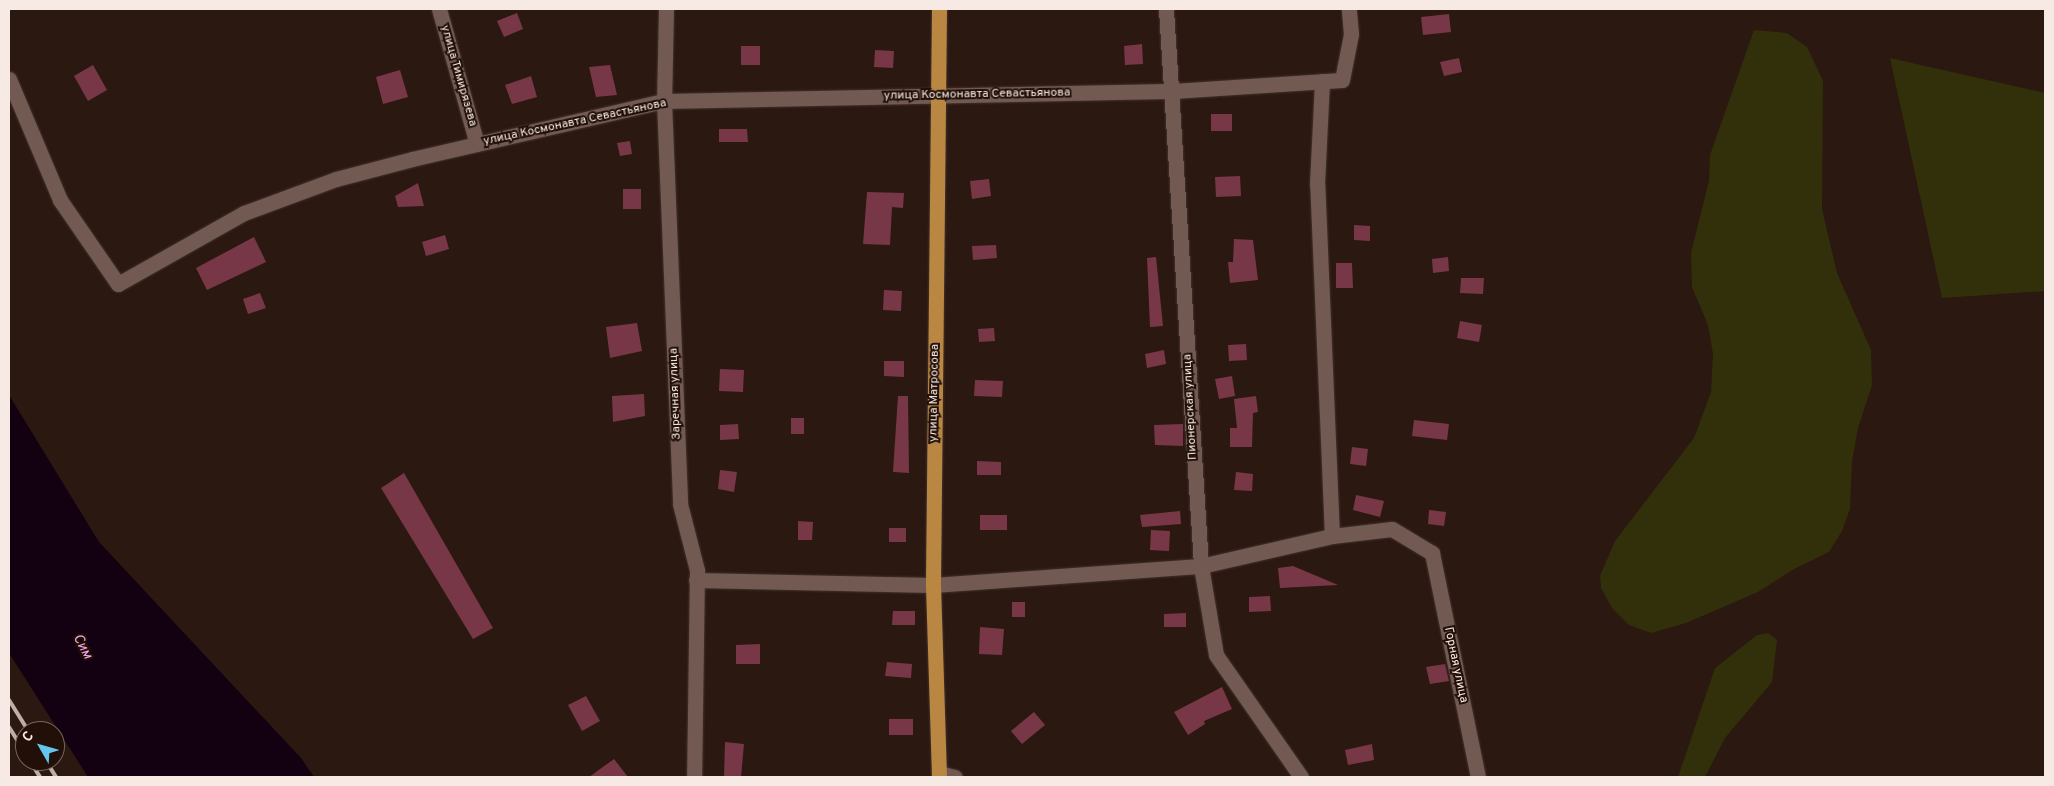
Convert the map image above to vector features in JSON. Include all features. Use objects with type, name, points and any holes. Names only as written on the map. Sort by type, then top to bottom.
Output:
[{"type":"main road","name":"улица Матросова","points":[[939,9],[933,585],[939,775]]},
{"type":"street","name":"улица Тимирязева","points":[[439,9],[477,144]]},
{"type":"street","name":"Заречная улица","points":[[666,9],[664,101],[680,504],[697,570],[694,777]]},
{"type":"street","name":"Пионерская улица","points":[[1166,9],[1173,91],[1200,566],[1216,655],[1301,777]]},
{"type":"street","name":"улица Космонавта Севастьянова","points":[[9,79],[60,200],[118,284],[244,213],[336,179],[664,101],[1173,91],[1342,80],[1351,34],[1349,9]]},
{"type":"street","points":[[696,580],[933,585],[1200,566],[1332,536],[1317,184],[1322,81]]},
{"type":"street","name":"Горная улица","points":[[1332,536],[1392,529],[1432,553],[1478,777]]},
{"type":"street","points":[[939,775],[955,777]]},
{"type":"shaded area","points":[[1754,30],[1787,33],[1807,47],[1823,81],[1822,209],[1837,273],[1871,350],[1872,385],[1858,428],[1852,461],[1850,509],[1842,531],[1829,552],[1794,569],[1758,592],[1686,623],[1651,633],[1629,625],[1612,608],[1601,588],[1600,576],[1615,541],[1694,438],[1711,392],[1713,354],[1708,325],[1692,287],[1691,253],[1709,181],[1710,155]]},
{"type":"shaded area","points":[[1890,58],[2045,93],[2045,291],[1942,298]]},
{"type":"shaded area","points":[[1768,633],[1777,640],[1772,682],[1725,738],[1705,777],[1678,777],[1715,668],[1757,635]]},
{"type":"water","name":"Сим","points":[[9,395],[99,542],[301,758],[314,777],[88,777],[65,741],[65,721],[52,721],[9,653]]},
{"type":"building","points":[[517,13],[523,29],[504,37],[497,21]]},
{"type":"building","points":[[1449,14],[1451,32],[1423,35],[1421,17]]},
{"type":"building","points":[[1142,44],[1143,64],[1125,65],[1124,46]]},
{"type":"building","points":[[741,46],[760,46],[760,65],[741,65]]},
{"type":"building","points":[[875,50],[894,51],[893,68],[874,67]]},
{"type":"building","points":[[1459,58],[1462,72],[1444,76],[1440,62]]},
{"type":"building","points":[[93,65],[107,90],[88,101],[74,76]]},
{"type":"building","points":[[610,65],[617,95],[596,97],[589,67]]},
{"type":"building","points":[[400,70],[408,97],[383,104],[376,77]]},
{"type":"building","points":[[531,76],[537,97],[512,104],[505,85]]},
{"type":"building","points":[[1211,114],[1232,114],[1232,131],[1211,131]]},
{"type":"building","points":[[719,129],[747,129],[748,142],[719,142]]},
{"type":"building","points":[[630,141],[632,154],[620,156],[617,143]]},
{"type":"building","points":[[1240,176],[1241,196],[1216,197],[1215,177]]},
{"type":"building","points":[[989,179],[991,196],[972,199],[970,181]]},
{"type":"building","points":[[418,183],[424,206],[398,207],[395,196]]},
{"type":"building","points":[[623,189],[641,189],[641,209],[623,209]]},
{"type":"building","points":[[867,192],[904,193],[903,208],[892,207],[890,245],[863,244]]},
{"type":"building","points":[[1354,225],[1370,226],[1370,241],[1354,240]]},
{"type":"building","points":[[445,235],[449,249],[426,256],[422,242]]},
{"type":"building","points":[[254,237],[266,262],[207,290],[196,268]]},
{"type":"building","points":[[1234,239],[1253,240],[1258,280],[1230,283],[1228,262],[1233,262]]},
{"type":"building","points":[[996,245],[997,258],[973,260],[972,246]]},
{"type":"building","points":[[1156,257],[1163,326],[1150,327],[1147,258]]},
{"type":"building","points":[[1448,257],[1449,271],[1433,273],[1432,259]]},
{"type":"building","points":[[1336,263],[1352,263],[1353,288],[1336,288]]},
{"type":"building","points":[[1461,278],[1484,278],[1483,294],[1460,293]]},
{"type":"building","points":[[884,290],[902,291],[901,311],[883,310]]},
{"type":"building","points":[[260,293],[266,308],[248,314],[243,299]]},
{"type":"building","points":[[1460,321],[1482,325],[1479,342],[1457,338]]},
{"type":"building","points":[[637,323],[642,351],[610,358],[606,327]]},
{"type":"building","points":[[994,328],[995,341],[979,342],[978,329]]},
{"type":"building","points":[[1246,344],[1247,360],[1229,361],[1228,345]]},
{"type":"building","points":[[1164,350],[1166,364],[1147,368],[1145,354]]},
{"type":"building","points":[[884,361],[904,361],[904,377],[884,376]]},
{"type":"building","points":[[720,369],[744,370],[743,392],[719,391]]},
{"type":"building","points":[[1232,376],[1235,396],[1219,399],[1215,379]]},
{"type":"building","points":[[975,380],[1003,381],[1002,397],[974,396]]},
{"type":"building","points":[[644,394],[645,416],[613,422],[612,396]]},
{"type":"building","points":[[898,396],[908,396],[909,473],[893,472]]},
{"type":"building","points":[[1256,396],[1258,412],[1253,413],[1252,447],[1230,447],[1230,428],[1237,428],[1234,399]]},
{"type":"building","points":[[791,418],[804,418],[804,434],[791,434]]},
{"type":"building","points":[[1414,420],[1449,424],[1447,440],[1412,436]]},
{"type":"building","points":[[738,424],[739,439],[720,440],[720,425]]},
{"type":"building","points":[[1183,424],[1183,446],[1155,445],[1154,425]]},
{"type":"building","points":[[1352,447],[1368,449],[1366,466],[1350,464]]},
{"type":"building","points":[[977,461],[1001,462],[1001,475],[977,475]]},
{"type":"building","points":[[720,470],[737,472],[734,492],[718,489]]},
{"type":"building","points":[[1236,472],[1253,474],[1252,491],[1234,490]]},
{"type":"building","points":[[404,473],[493,628],[473,639],[381,488]]},
{"type":"building","points":[[1356,495],[1384,501],[1380,517],[1353,510]]},
{"type":"building","points":[[1429,510],[1446,512],[1444,526],[1428,524]]},
{"type":"building","points":[[1180,511],[1181,524],[1142,527],[1140,515]]},
{"type":"building","points":[[980,515],[1007,515],[1007,530],[980,530]]},
{"type":"building","points":[[798,521],[813,522],[812,540],[798,540]]},
{"type":"building","points":[[889,528],[906,528],[906,542],[889,542]]},
{"type":"building","points":[[1151,530],[1170,531],[1169,551],[1150,550]]},
{"type":"building","points":[[1293,566],[1338,585],[1280,588],[1278,568]]},
{"type":"building","points":[[1270,596],[1271,611],[1249,612],[1249,597]]},
{"type":"building","points":[[1012,602],[1025,602],[1025,617],[1012,617]]},
{"type":"building","points":[[893,611],[915,611],[915,625],[892,625]]},
{"type":"building","points":[[1186,613],[1186,627],[1164,627],[1164,614]]},
{"type":"building","points":[[980,627],[1004,629],[1002,655],[979,654]]},
{"type":"building","points":[[760,644],[760,664],[736,664],[736,645]]},
{"type":"building","points":[[887,662],[912,664],[911,678],[885,676]]},
{"type":"building","points":[[1445,664],[1449,681],[1430,684],[1426,667]]},
{"type":"building","points":[[1222,687],[1232,709],[1204,721],[1205,724],[1188,735],[1174,712]]},
{"type":"building","points":[[586,696],[600,721],[582,731],[568,705]]},
{"type":"building","points":[[1034,712],[1045,725],[1022,744],[1011,731]]},
{"type":"building","points":[[889,719],[913,719],[913,735],[889,735]]},
{"type":"building","points":[[725,742],[744,744],[741,777],[724,777]]},
{"type":"building","points":[[1372,744],[1374,760],[1348,765],[1345,750]]},
{"type":"building","points":[[614,759],[628,777],[589,777]]},
{"type":"railway","points":[[9,700],[22,721]]},
{"type":"railway","points":[[9,727],[15,737]]},
{"type":"railway","points":[[36,771],[40,777]]},
{"type":"railway","points":[[52,771],[56,777]]}]
